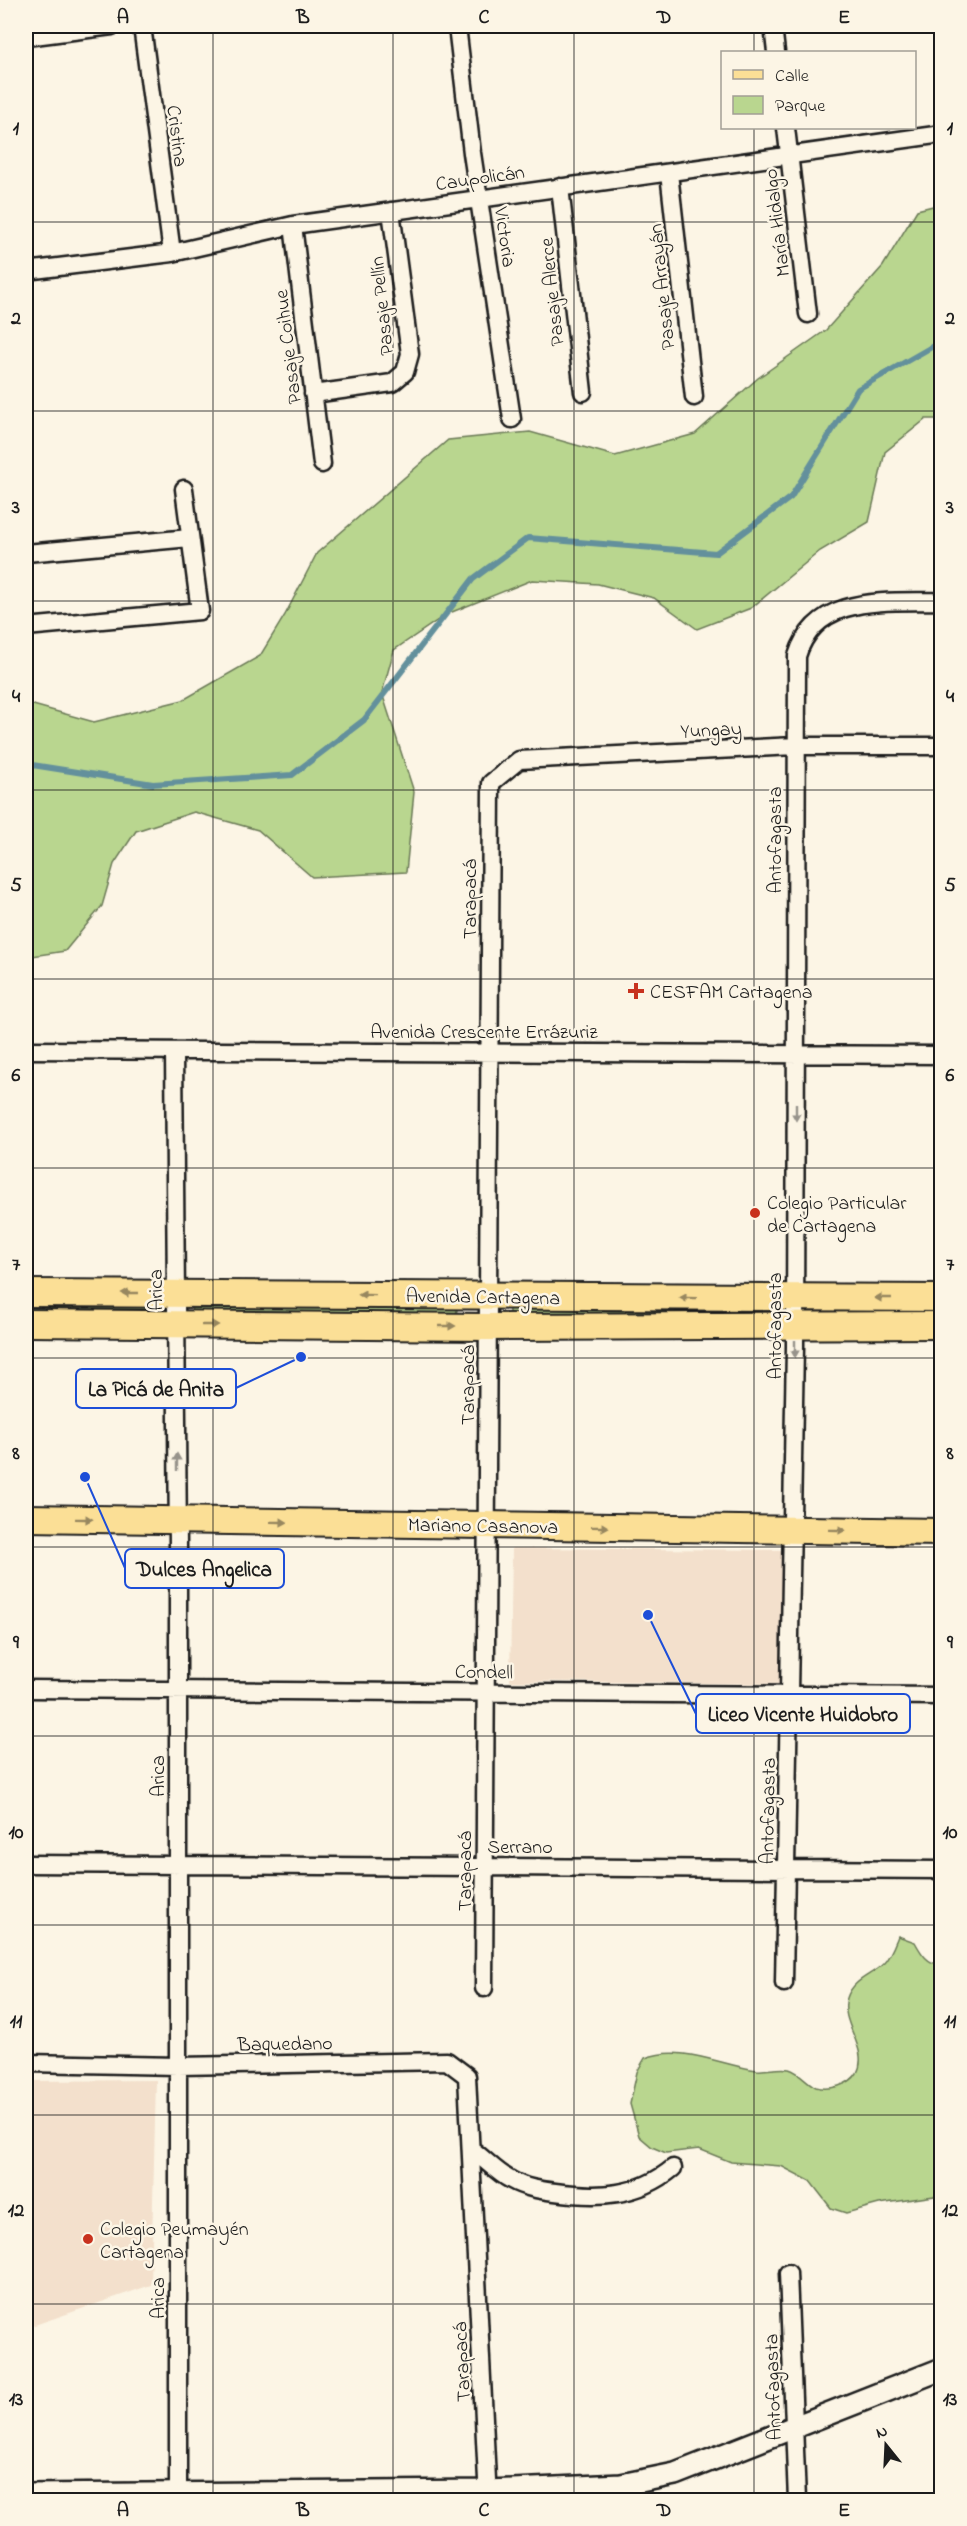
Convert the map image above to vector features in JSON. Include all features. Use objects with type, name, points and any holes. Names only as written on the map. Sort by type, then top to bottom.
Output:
[{"type":"main road","name":"Avenida Cartagena","points":[[26,1293],[795,1299],[942,1298]]},
{"type":"main road","name":"Avenida Cartagena","points":[[26,1323],[488,1327],[942,1325]]},
{"type":"main road","name":"Mariano Casanova","points":[[26,1518],[942,1532]]},
{"type":"street","points":[[26,37],[111,26]]},
{"type":"street","name":"Cristina","points":[[142,26],[172,253]]},
{"type":"street","name":"Victoria","points":[[457,26],[479,198],[512,419]]},
{"type":"street","points":[[773,26],[777,51]]},
{"type":"street","name":"María Hidalgo","points":[[786,129],[808,314]]},
{"type":"street","name":"Caupolicán","points":[[26,271],[172,253],[293,225],[942,134]]},
{"type":"street","name":"Pasaje Arrayán","points":[[669,173],[694,397]]},
{"type":"street","name":"Pasaje Alerce","points":[[560,187],[583,392]]},
{"type":"street","name":"Pasaje Pellín","points":[[313,394],[392,383],[405,372],[410,354],[391,211]]},
{"type":"street","name":"Pasaje Coihue","points":[[293,225],[322,464]]},
{"type":"street","points":[[26,627],[200,611],[184,489]]},
{"type":"street","points":[[26,553],[190,538]]},
{"type":"street","name":"Antofagasta","points":[[784,1983],[793,1530],[797,656],[806,634],[830,614],[855,605],[942,601]]},
{"type":"street","name":"Yungay","points":[[491,783],[519,760],[795,746],[942,746]]},
{"type":"street","name":"Tarapacá","points":[[484,1988],[491,783]]},
{"type":"street","name":"Avenida Crescente Errázuriz","points":[[26,1050],[942,1055]]},
{"type":"street","name":"Arica","points":[[174,1051],[177,1325],[178,2497]]},
{"type":"street","name":"Condell","points":[[26,1689],[942,1696]]},
{"type":"street","name":"Serrano","points":[[26,1864],[942,1870]]},
{"type":"street","name":"Baquedano","points":[[26,2063],[178,2066],[447,2061],[467,2076],[471,2149]]},
{"type":"street","points":[[471,2149],[513,2181],[540,2190],[581,2196],[597,2197],[624,2193],[659,2179],[673,2168]]},
{"type":"street","name":"Tarapacá","points":[[471,2149],[488,2496]]},
{"type":"street","name":"Antofagasta","points":[[788,2273],[797,2500]]},
{"type":"street","points":[[26,2495],[488,2496],[642,2482],[675,2474],[942,2369]]},
{"type":"shaded area","points":[[512,1548],[786,1550],[784,1684],[510,1681]]},
{"type":"shaded area","name":"Colegio Peumayén Cartagena","points":[[156,2080],[151,2285],[26,2328],[26,2081]]},
{"type":"green space","points":[[941,204],[941,419],[926,419],[885,452],[869,522],[820,551],[751,608],[697,629],[654,598],[598,584],[532,580],[447,614],[394,650],[382,693],[414,792],[406,872],[312,877],[258,830],[194,812],[136,831],[114,864],[102,906],[65,951],[26,957],[26,703],[94,722],[183,700],[260,656],[285,615],[317,553],[448,440],[530,432],[615,456],[695,434],[758,378],[826,330],[883,266],[917,210]]},
{"type":"green space","points":[[26,1303],[148,1304],[148,1316],[26,1315]]},
{"type":"green space","points":[[191,1303],[458,1307],[455,1317],[192,1317]]},
{"type":"green space","points":[[508,1306],[773,1306],[770,1316],[510,1317]]},
{"type":"green space","points":[[941,1306],[941,1317],[808,1317],[807,1308]]},
{"type":"green space","points":[[898,1936],[915,1942],[922,1954],[932,1963],[941,1964],[941,2195],[879,2204],[846,2213],[831,2208],[810,2181],[781,2166],[731,2162],[699,2149],[666,2153],[652,2147],[639,2136],[630,2104],[637,2072],[645,2058],[659,2054],[687,2054],[757,2070],[789,2069],[821,2088],[839,2086],[849,2081],[857,2073],[860,2055],[847,2017],[847,1998],[853,1986],[885,1961]]},
{"type":"waterway","points":[[26,764],[153,784],[292,775],[364,720],[473,579],[528,538],[716,553],[791,497],[858,389],[942,341]]},
{"type":"place","name":"CESFAM Cartagena","points":[[636,991]]},
{"type":"place","name":"Colegio Particular de Cartagena","points":[[755,1213]]},
{"type":"place","name":"La Picá de Anita","points":[[301,1357]]},
{"type":"place","name":"Dulces Angelica","points":[[85,1477]]},
{"type":"place","name":"Liceo Vicente Huidobro","points":[[648,1615]]},
{"type":"place","name":"Colegio Peumayén Cartagena","points":[[88,2239]]}]
